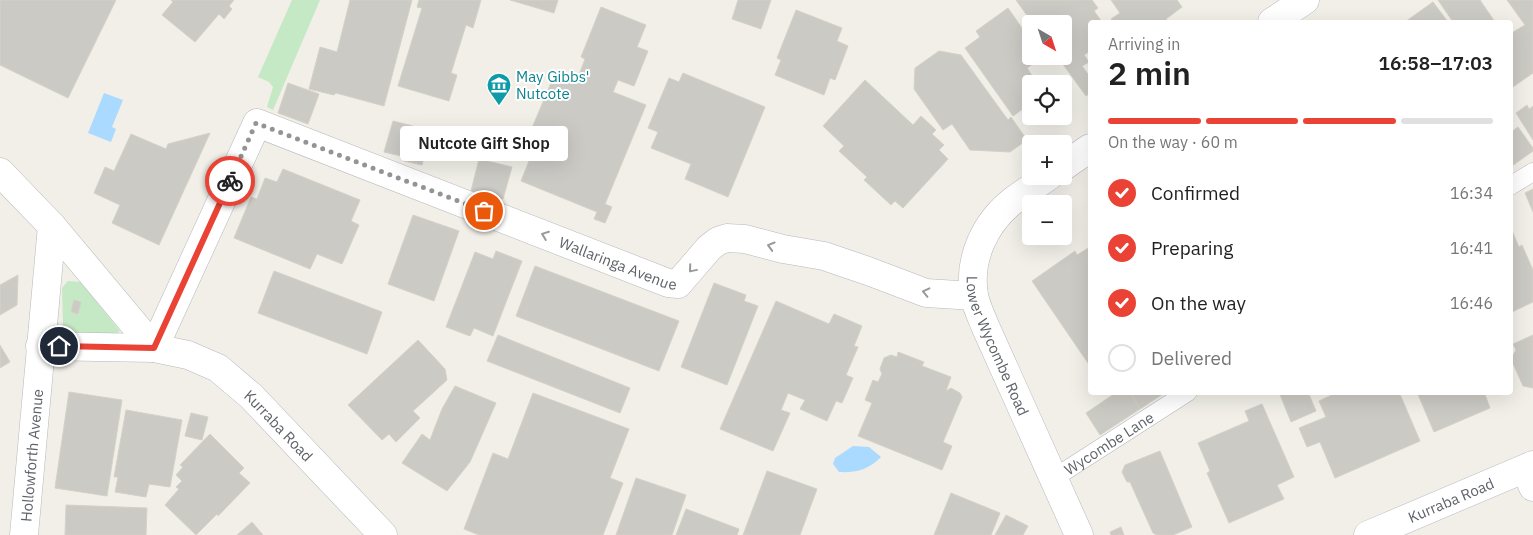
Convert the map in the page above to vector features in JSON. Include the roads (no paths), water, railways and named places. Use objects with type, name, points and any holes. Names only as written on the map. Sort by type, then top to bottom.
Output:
[{"type":"street","points":[[1275,20],[1305,0]]},
{"type":"street","name":"Wallaringa Avenue","points":[[154,348],[256,123],[668,283],[678,284],[718,241],[736,238],[824,256],[868,270],[926,293],[974,296]]},
{"type":"street","points":[[1072,160],[1088,149]]},
{"type":"street","points":[[0,172],[52,226],[154,348]]},
{"type":"street","name":"Lower Wycombe Road","points":[[1036,185],[1012,201],[990,224],[972,267],[974,296],[986,328],[1079,535]]},
{"type":"street","name":"Hollowforth Avenue","points":[[24,535],[52,226]]},
{"type":"street","name":"Kurraba Road","points":[[40,346],[154,348],[188,355],[218,368],[251,396],[382,535]]},
{"type":"street","name":"Kurraba Road","points":[[1368,535],[1530,474]]},
{"type":"lane","points":[[1513,184],[1533,172]]},
{"type":"lane","name":"Wycombe Lane","points":[[1054,478],[1183,395]]},
{"type":"water","points":[[104,93],[123,100],[112,127],[116,129],[111,142],[88,133]]},
{"type":"water","points":[[853,446],[869,447],[881,457],[872,465],[862,469],[851,472],[839,472],[833,464],[835,458]]},
{"type":"place","name":"May Gibbs' Nutcote","points":[[499,106]]},
{"type":"place","name":"Nutcote Gift Shop","points":[[484,211]]}]
